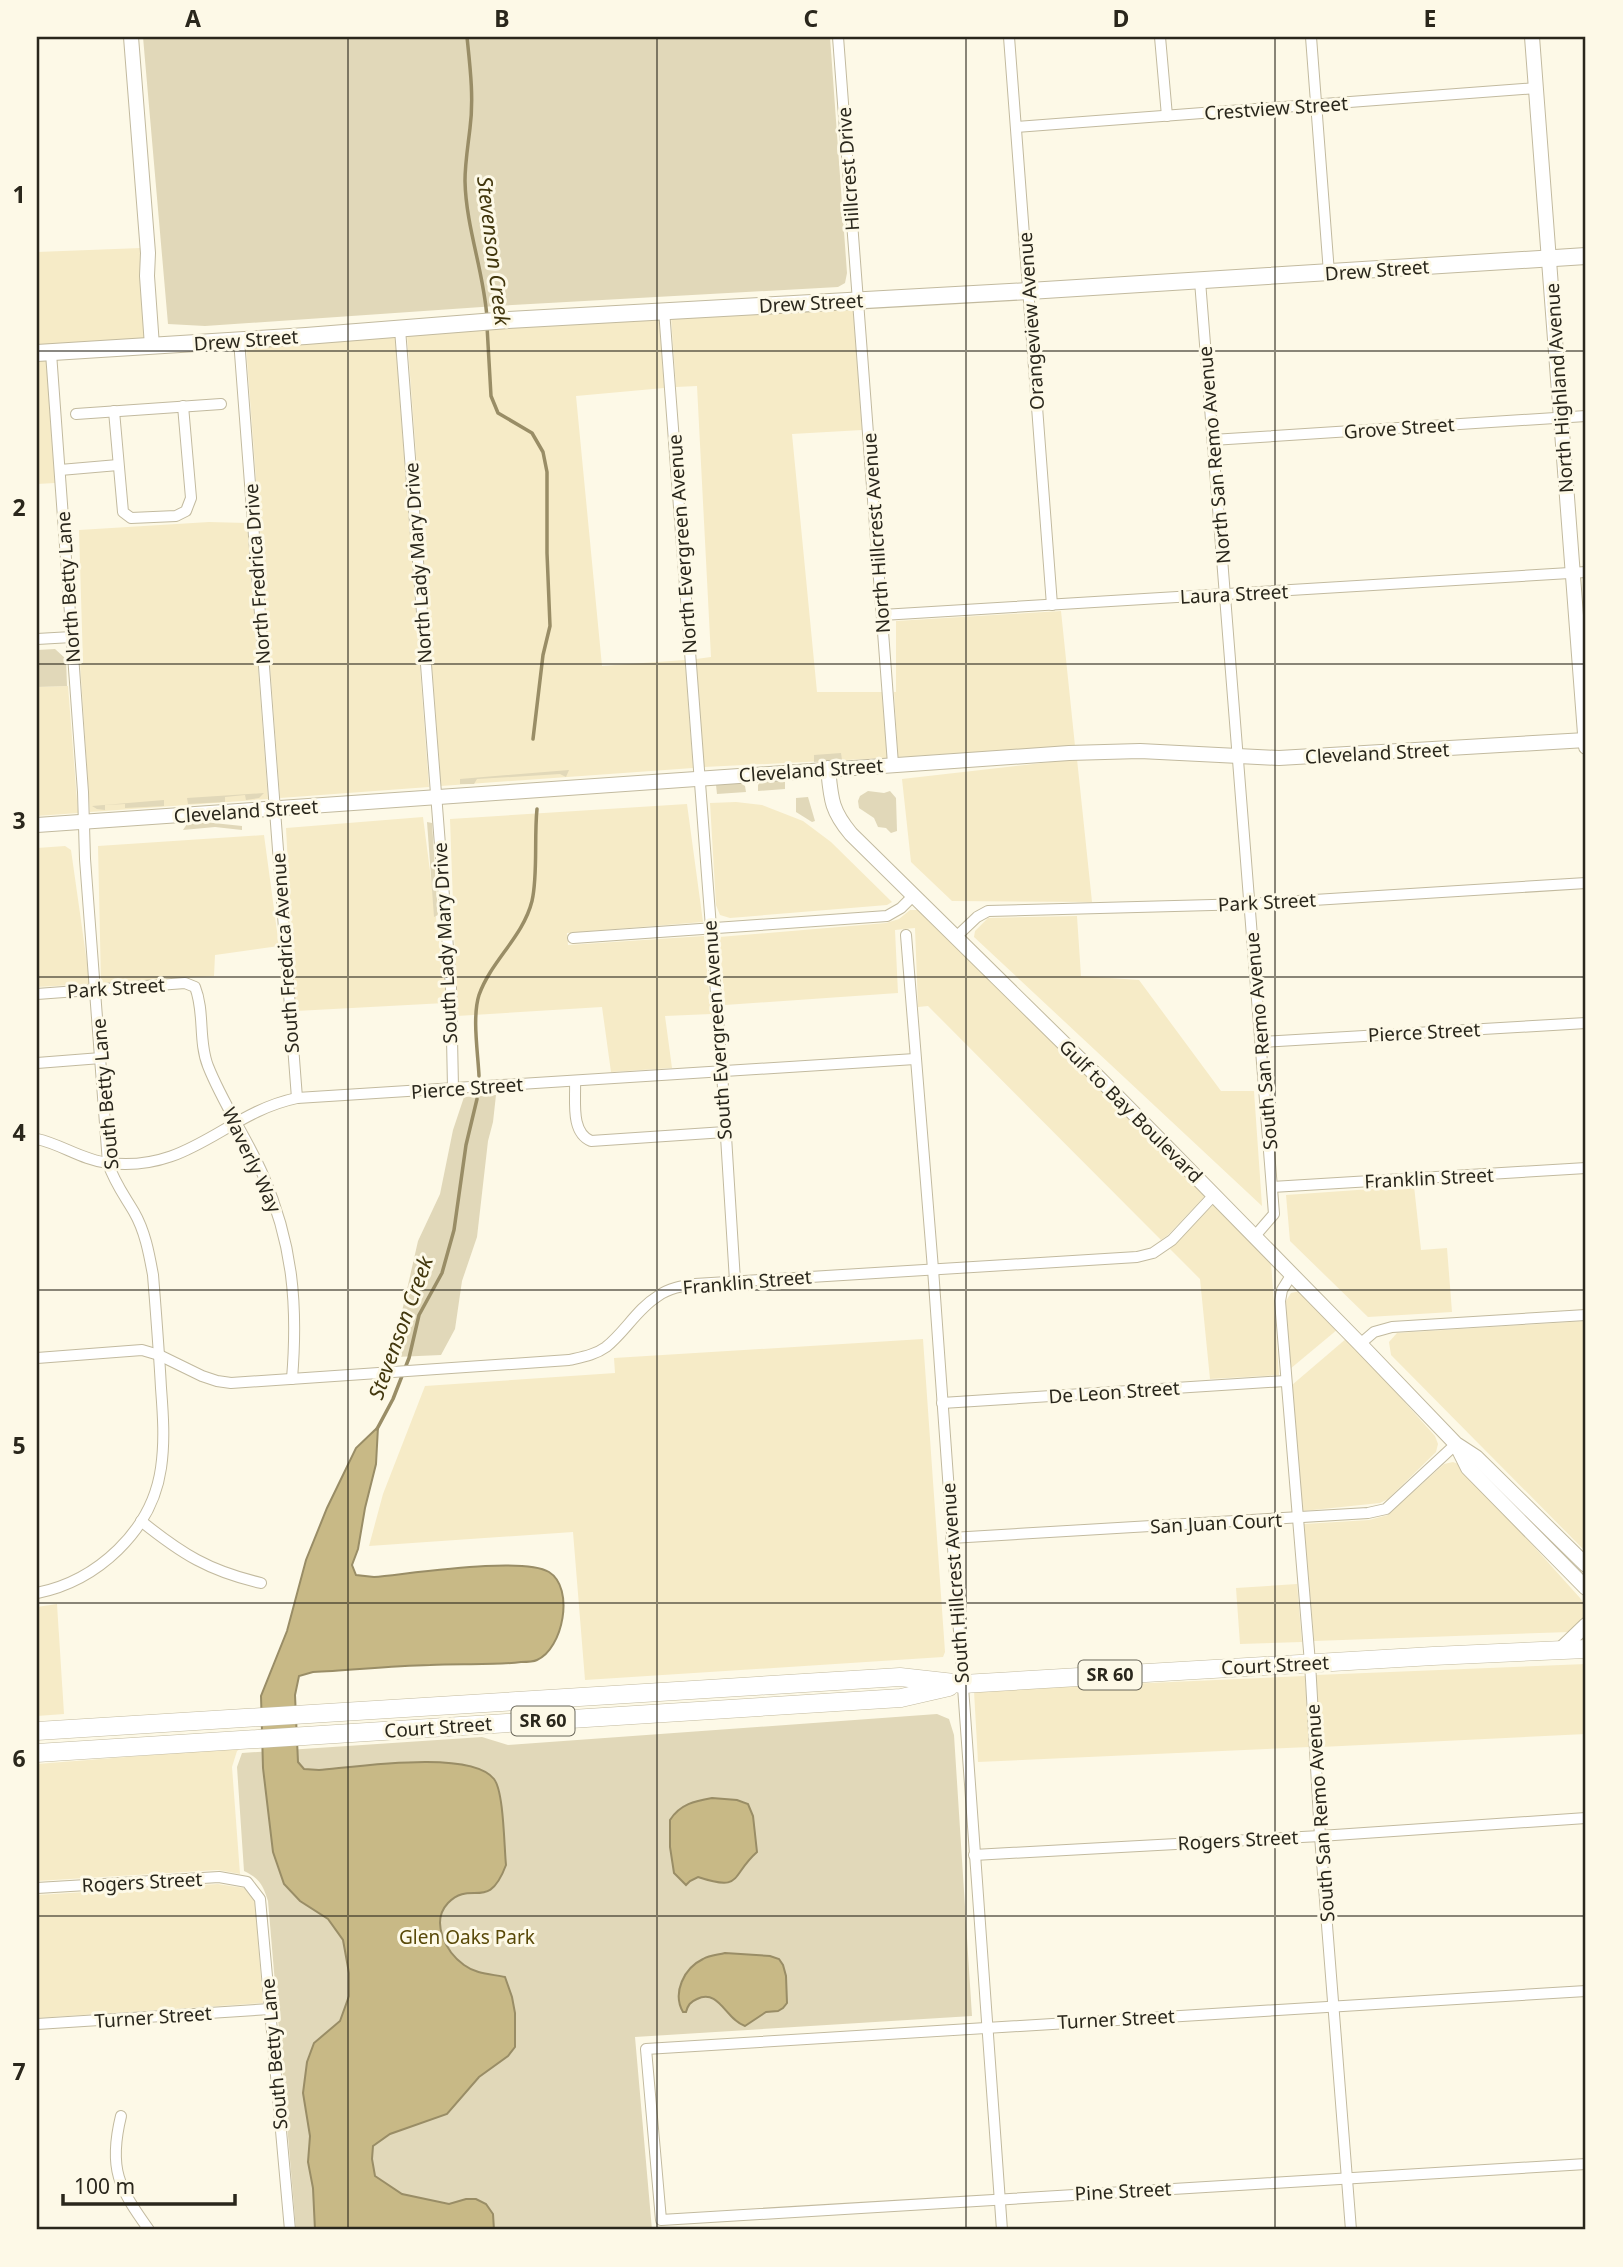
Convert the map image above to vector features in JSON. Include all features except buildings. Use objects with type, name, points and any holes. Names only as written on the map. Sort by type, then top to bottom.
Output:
[{"type":"main road","name":"Drew Street","points":[[44,353],[664,310],[1200,281],[1586,256]]},
{"type":"main road","name":"Court Street","points":[[37,1753],[901,1698],[963,1684],[1586,1649]]},
{"type":"main road","name":"Court Street","points":[[37,1731],[900,1677],[963,1684]]},
{"type":"street","points":[[131,37],[148,253],[152,346]]},
{"type":"street","name":"Hillcrest Drive","points":[[838,37],[858,301]]},
{"type":"street","name":"Orangeview Avenue","points":[[1009,37],[1052,605]]},
{"type":"street","points":[[1160,37],[1167,116]]},
{"type":"street","points":[[1311,37],[1329,273]]},
{"type":"street","name":"North Highland Avenue","points":[[1532,37],[1561,418],[1580,573],[1586,748]]},
{"type":"street","name":"Crestview Street","points":[[1016,127],[1536,88]]},
{"type":"street","name":"North San Remo Avenue","points":[[1200,281],[1237,756]]},
{"type":"street","name":"North Hillcrest Avenue","points":[[858,301],[893,764]]},
{"type":"street","name":"North Evergreen Avenue","points":[[664,310],[699,778]]},
{"type":"street","name":"North Lady Mary Drive","points":[[400,329],[435,797]]},
{"type":"street","name":"North Fredrica Drive","points":[[239,340],[274,808]]},
{"type":"street","name":"North Betty Lane","points":[[44,353],[60,470],[85,821]]},
{"type":"street","points":[[76,414],[222,404]]},
{"type":"street","points":[[114,411],[121,507],[126,515],[136,519],[176,516],[186,511],[191,498],[183,406]]},
{"type":"street","name":"Grove Street","points":[[1212,440],[1586,416]]},
{"type":"street","points":[[60,470],[118,466]]},
{"type":"street","name":"Laura Street","points":[[882,615],[1580,573]]},
{"type":"street","points":[[37,639],[72,636]]},
{"type":"street","name":"Cleveland Street","points":[[37,825],[1069,753],[1140,751],[1279,758],[1333,757],[1586,740]]},
{"type":"street","name":"South San Remo Avenue","points":[[1237,756],[1274,1214],[1255,1236]]},
{"type":"street","name":"Gulf to Bay Boulevard","points":[[828,768],[831,799],[837,817],[850,834],[957,937],[1255,1236],[1456,1444],[1476,1457],[1586,1565]]},
{"type":"street","name":"South Evergreen Avenue","points":[[699,778],[735,1282]]},
{"type":"street","name":"South Lady Mary Drive","points":[[435,797],[451,987],[453,1088]]},
{"type":"street","name":"South Fredrica Avenue","points":[[274,808],[297,1098]]},
{"type":"street","name":"South Betty Lane","points":[[37,1593],[54,1590],[72,1582],[104,1563],[123,1545],[141,1521],[152,1497],[161,1470],[164,1431],[149,1252],[135,1213],[114,1181],[108,1163],[85,859],[85,821]]},
{"type":"street","name":"Park Street","points":[[957,937],[977,917],[988,911],[1250,904],[1586,883]]},
{"type":"street","points":[[573,938],[887,916],[901,908],[913,896]]},
{"type":"street","name":"South Hillcrest Avenue","points":[[906,935],[933,1269],[1002,2230]]},
{"type":"street","name":"Park Street","points":[[37,994],[185,983],[195,987]]},
{"type":"street","name":"Waverly Way","points":[[195,987],[199,998],[206,1062],[263,1175],[280,1218],[296,1308],[292,1379]]},
{"type":"street","name":"Pierce Street","points":[[1261,1042],[1586,1023]]},
{"type":"street","points":[[37,1063],[101,1058]]},
{"type":"street","name":"Pierce Street","points":[[37,1139],[86,1158],[108,1163],[132,1164],[161,1160],[186,1152],[236,1122],[275,1103],[297,1098],[915,1059]]},
{"type":"street","points":[[575,1081],[577,1129],[583,1138],[590,1141],[726,1132]]},
{"type":"street","name":"Franklin Street","points":[[1272,1187],[1586,1168]]},
{"type":"street","name":"Franklin Street","points":[[37,1358],[142,1350],[217,1381],[231,1383],[569,1360],[588,1356],[605,1348],[646,1306],[675,1287],[1137,1257],[1153,1253],[1172,1240],[1214,1195]]},
{"type":"street","name":"South San Remo Avenue","points":[[1292,1274],[1282,1290],[1280,1301],[1285,1381],[1310,1663],[1320,1836],[1352,2230]]},
{"type":"street","points":[[1360,1344],[1374,1332],[1392,1327],[1586,1314]]},
{"type":"street","name":"De Leon Street","points":[[942,1403],[1285,1381]]},
{"type":"street","name":"Gulf to Bay Boulevard","points":[[1456,1444],[1468,1468],[1586,1588]]},
{"type":"street","name":"San Juan Court","points":[[951,1538],[1368,1513],[1387,1509],[1456,1444]]},
{"type":"street","points":[[141,1521],[186,1555],[211,1568],[261,1583]]},
{"type":"street","points":[[1560,1650],[1586,1625]]},
{"type":"street","points":[[773,1685],[775,1706]]},
{"type":"street","points":[[612,1696],[614,1716]]},
{"type":"street","points":[[99,1727],[100,1749]]},
{"type":"street","name":"Rogers Street","points":[[974,1855],[1586,1818]]},
{"type":"street","name":"Rogers Street","points":[[37,1888],[219,1877],[247,1882]]},
{"type":"street","name":"South Betty Lane","points":[[247,1882],[260,1899],[290,2230]]},
{"type":"street","name":"Turner Street","points":[[661,2220],[646,2049],[1586,1991]]},
{"type":"street","name":"Turner Street","points":[[37,2024],[270,2009]]},
{"type":"street","points":[[121,2116],[115,2143],[118,2177],[124,2195],[149,2230]]},
{"type":"street","name":"Pine Street","points":[[661,2220],[1586,2164]]},
{"type":"shaded area","points":[[141,248],[145,340],[37,347],[37,252]]},
{"type":"shaded area","points":[[853,308],[862,430],[792,434],[817,692],[882,692],[887,758],[704,767],[696,659],[711,657],[697,386],[676,387],[671,317]]},
{"type":"shaded area","points":[[659,317],[664,388],[576,396],[602,666],[685,660],[693,768],[441,786],[407,335]]},
{"type":"shaded area","points":[[395,336],[429,787],[280,798],[246,346]]},
{"type":"shaded area","points":[[46,359],[55,483],[37,484],[37,360]]},
{"type":"shaded area","points":[[209,522],[247,523],[268,799],[90,812],[80,663],[83,663],[79,530]]},
{"type":"shaded area","points":[[1061,611],[1075,746],[898,757],[894,692],[896,621]]},
{"type":"shaded area","points":[[68,686],[78,813],[37,816],[37,687]]},
{"type":"shaded area","points":[[1077,759],[1092,902],[952,901],[911,862],[902,779]]},
{"type":"shaded area","points":[[710,803],[762,805],[803,821],[831,842],[892,902],[887,905],[730,918],[720,915],[716,905]]},
{"type":"shaded area","points":[[687,804],[703,922],[567,933],[568,945],[704,936],[711,1014],[665,1016],[672,1068],[611,1072],[602,1007],[457,1016],[450,819]]},
{"type":"shaded area","points":[[423,817],[445,1003],[296,1011],[286,828]]},
{"type":"shaded area","points":[[264,835],[279,946],[215,955],[214,976],[101,983],[98,846]]},
{"type":"shaded area","points":[[65,846],[71,850],[90,984],[37,987],[37,848]]},
{"type":"shaded area","points":[[910,910],[924,914],[1206,1195],[1168,1235],[1161,1240],[928,1006],[918,1007],[915,928],[895,930],[898,993],[725,1005],[719,937],[886,923],[899,919]]},
{"type":"shaded area","points":[[1077,916],[1081,976],[1139,980],[1221,1091],[1254,1091],[1262,1206],[974,937],[975,931],[988,918]]},
{"type":"shaded area","points":[[1414,1186],[1421,1250],[1447,1248],[1452,1312],[1368,1317],[1290,1241],[1286,1195]]},
{"type":"shaded area","points":[[1214,1204],[1271,1262],[1279,1375],[1210,1379],[1200,1279],[1170,1249]]},
{"type":"shaded area","points":[[1300,1291],[1338,1329],[1290,1369],[1286,1301],[1291,1293]]},
{"type":"shaded area","points":[[1586,1321],[1586,1552],[1391,1355],[1389,1342],[1397,1333]]},
{"type":"shaded area","points":[[1347,1338],[1435,1436],[1438,1444],[1436,1452],[1388,1499],[1380,1503],[1303,1511],[1292,1385]]},
{"type":"shaded area","points":[[923,1339],[945,1652],[943,1657],[585,1680],[573,1532],[369,1546],[383,1494],[425,1386],[615,1373],[614,1358]]},
{"type":"shaded area","points":[[378,1427],[376,1464],[358,1549],[352,1565],[356,1575],[374,1577],[464,1567],[535,1567],[549,1572],[562,1591],[559,1632],[546,1654],[535,1661],[313,1672],[299,1676],[295,1695],[298,1762],[304,1769],[438,1762],[481,1770],[494,1779],[497,1786],[502,1807],[506,1865],[493,1888],[486,1892],[457,1896],[448,1903],[440,1919],[440,1928],[446,1945],[464,1965],[479,1972],[505,1977],[515,2013],[515,2047],[508,2056],[479,2077],[447,2114],[390,2134],[373,2146],[372,2159],[375,2176],[402,2194],[449,2204],[476,2199],[486,2204],[493,2214],[494,2230],[315,2230],[313,2188],[308,2162],[310,2136],[303,2093],[307,2062],[314,2043],[340,2021],[349,1996],[349,1973],[343,1940],[328,1919],[300,1901],[284,1884],[273,1852],[263,1768],[261,1696],[287,1631],[306,1560],[327,1508],[356,1448]]},
{"type":"shaded area","points":[[1453,1462],[1461,1465],[1580,1598],[1585,1605],[1585,1617],[1570,1632],[1314,1641],[1304,1524],[1369,1520],[1388,1515],[1444,1464]]},
{"type":"shaded area","points":[[1297,1584],[1302,1642],[1240,1644],[1236,1588]]},
{"type":"shaded area","points":[[57,1604],[64,1714],[37,1716],[37,1607]]},
{"type":"shaded area","points":[[1586,1664],[1586,1734],[1321,1747],[1316,1675]]},
{"type":"shaded area","points":[[1305,1676],[1309,1747],[978,1762],[974,1691]]},
{"type":"shaded area","points":[[241,1748],[237,1751],[232,1767],[240,1874],[218,1870],[37,1881],[37,1764]]},
{"type":"shaded area","points":[[712,1798],[737,1800],[748,1804],[753,1816],[757,1852],[729,1882],[722,1883],[698,1877],[686,1885],[674,1873],[670,1820],[683,1807]]},
{"type":"shaded area","points":[[218,1884],[244,1888],[255,1902],[263,2003],[37,2018],[37,1895]]},
{"type":"shaded area","points":[[725,1953],[779,1959],[786,1976],[787,2003],[783,2008],[766,2012],[745,2026],[738,2023],[711,1998],[695,2000],[686,2012],[683,2012],[679,1989],[685,1975],[703,1959]]},
{"type":"green space","points":[[143,37],[830,37],[847,273],[845,283],[838,287],[205,326],[168,324]]},
{"type":"green space","points":[[55,649],[66,659],[67,686],[37,687],[37,650]]},
{"type":"green space","points":[[841,753],[842,760],[814,762],[814,755]]},
{"type":"green space","points":[[569,770],[566,777],[560,774],[477,779],[474,784],[460,784],[460,779]]},
{"type":"green space","points":[[780,779],[785,782],[785,789],[758,791],[761,781]]},
{"type":"green space","points":[[740,783],[745,786],[746,792],[717,794],[716,785]]},
{"type":"green space","points":[[868,791],[890,791],[896,798],[897,831],[891,833],[886,828],[878,827],[874,818],[859,808],[860,796]]},
{"type":"green space","points":[[264,793],[259,798],[246,800],[245,795],[225,797],[225,802],[188,804],[187,798]]},
{"type":"green space","points":[[808,797],[815,821],[812,822],[796,812],[796,798]]},
{"type":"green space","points":[[164,800],[164,806],[125,808],[125,804],[105,805],[105,810],[92,806]]},
{"type":"green space","points":[[204,822],[242,826],[242,830],[215,827],[183,830],[187,824]]},
{"type":"green space","points":[[427,822],[432,823],[438,915],[434,917]]},
{"type":"green space","points":[[496,1095],[477,1237],[462,1281],[455,1329],[441,1355],[396,1357],[398,1329],[418,1241],[440,1194],[453,1130],[464,1097]]},
{"type":"green space","name":"Glen Oaks Park","points":[[937,1714],[949,1719],[954,1735],[972,2016],[635,2037],[652,2230],[296,2230],[268,1901],[260,1883],[244,1871],[237,1767],[242,1753],[482,1737],[508,1745]]},
{"type":"waterway","name":"Stevenson Creek","points":[[467,37],[472,105],[466,198],[487,318]]},
{"type":"waterway","name":"Stevenson Creek","points":[[487,326],[491,396],[498,413],[532,433],[543,452],[547,472],[550,626],[543,655],[533,739]]},
{"type":"waterway","name":"Stevenson Creek","points":[[479,1076],[477,1004],[484,983],[528,914],[535,880],[537,809]]},
{"type":"waterway","name":"Stevenson Creek","points":[[377,1429],[393,1399],[409,1358],[419,1315],[442,1273],[454,1230],[466,1145],[477,1099]]}]
